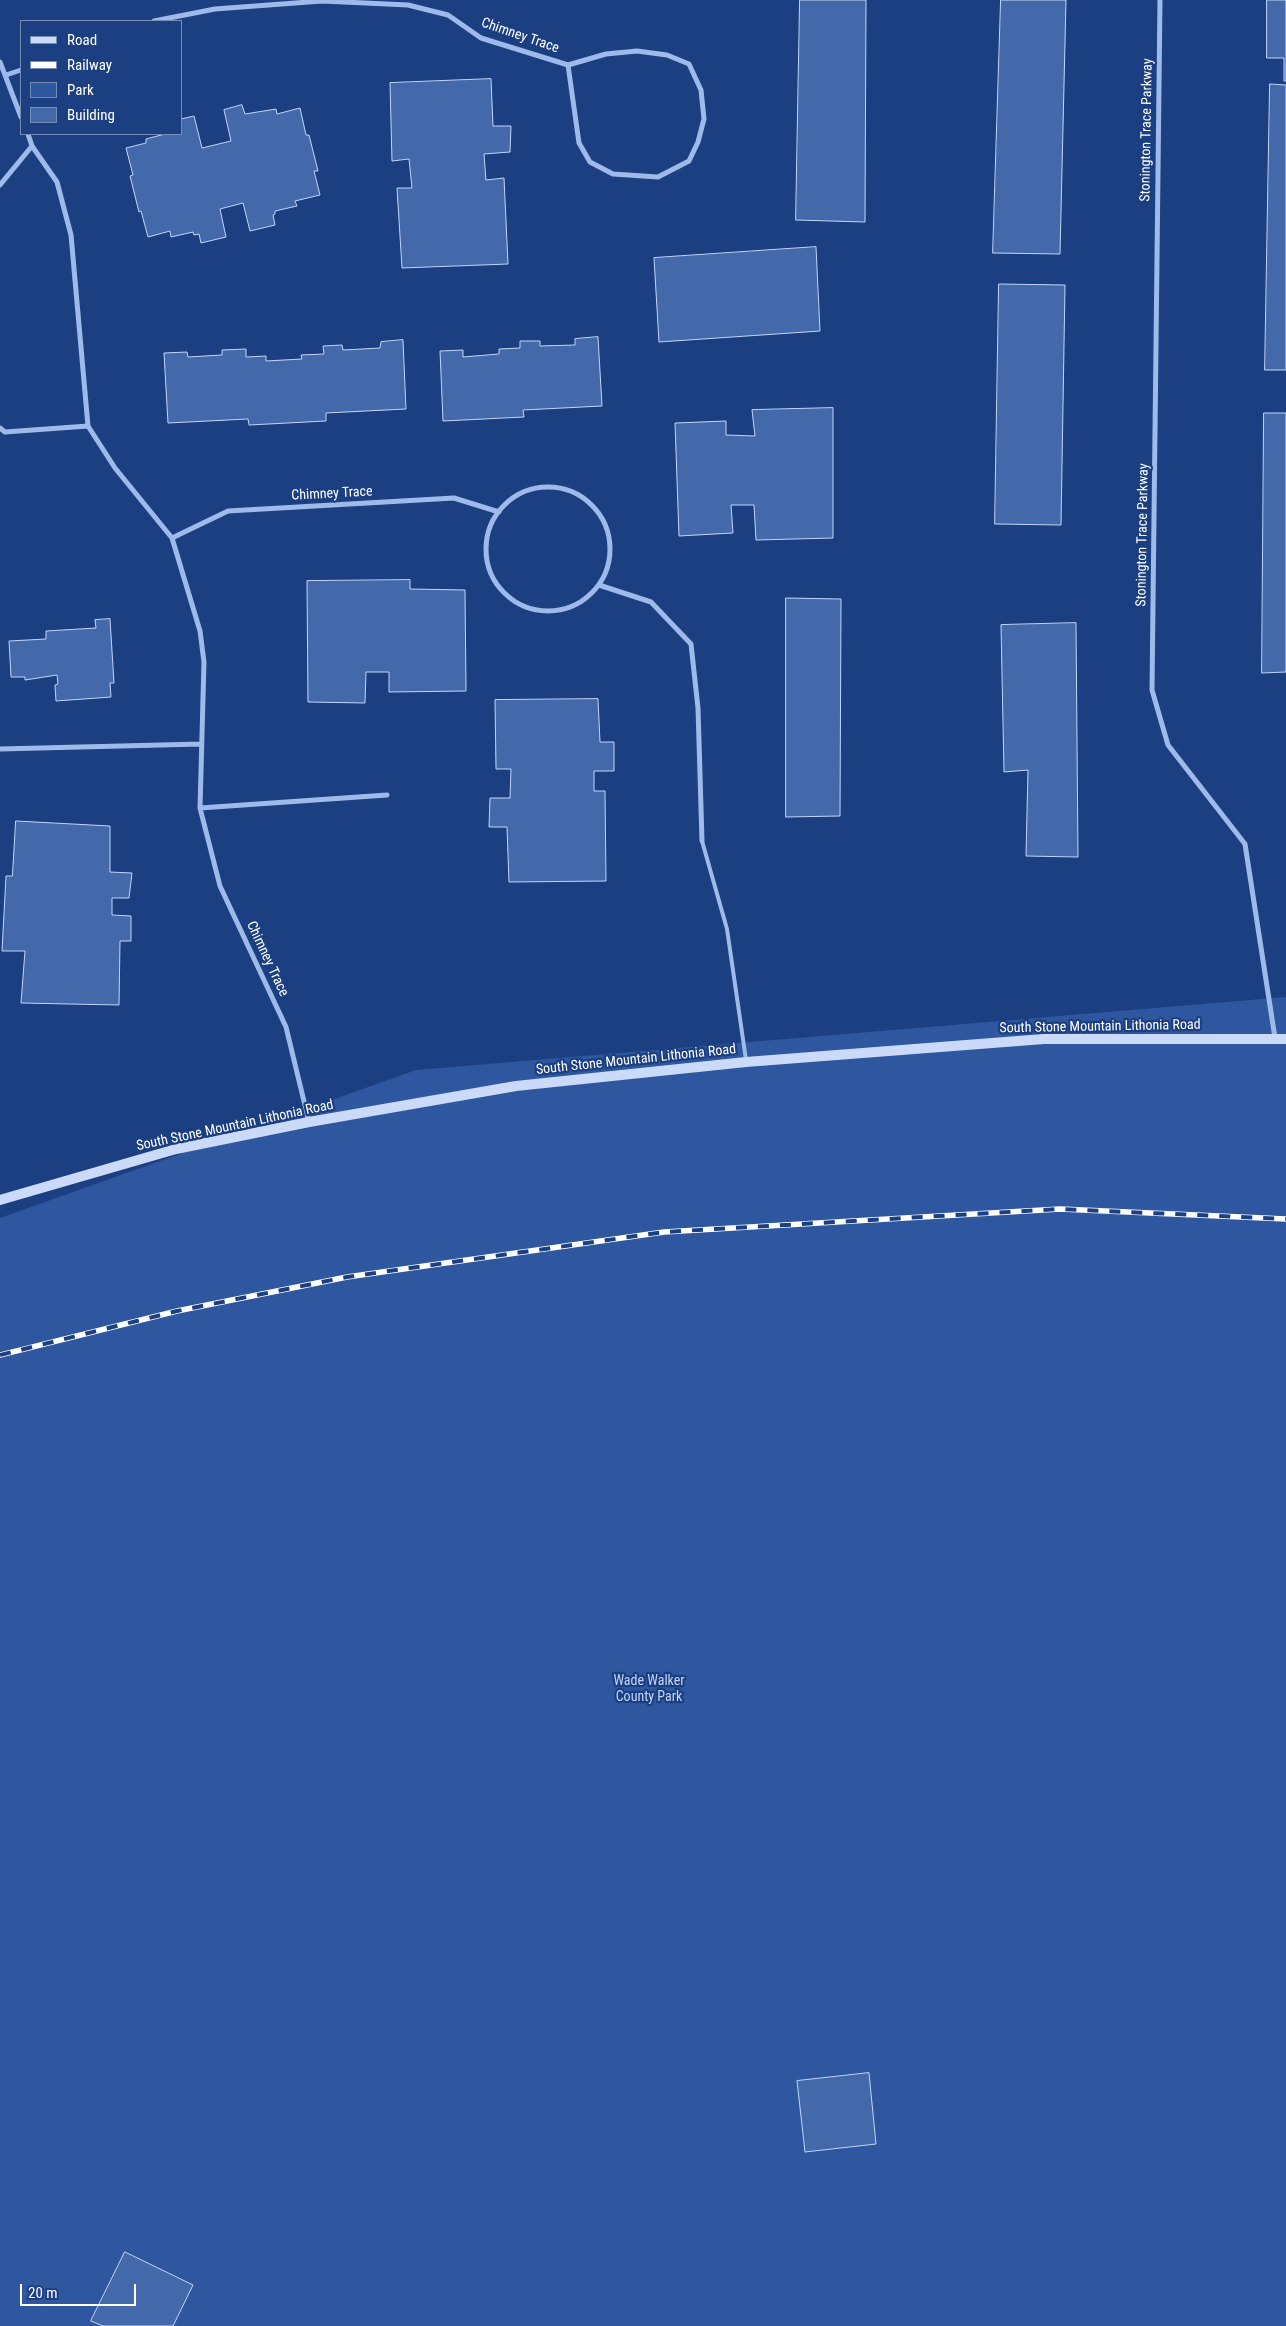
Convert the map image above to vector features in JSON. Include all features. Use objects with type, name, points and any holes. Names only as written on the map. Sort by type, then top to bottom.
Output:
[{"type":"main road","name":"South Stone Mountain Lithonia Road","points":[[0,1200],[176,1149],[309,1122],[516,1086],[746,1062],[1044,1039],[1275,1038],[1286,1040]]},
{"type":"street","name":"Stonington Trace Parkway","points":[[1160,0],[1152,690],[1168,745],[1245,844],[1275,1038]]},
{"type":"street","name":"Chimney Trace","points":[[159,20],[215,9],[261,3],[322,1],[408,5],[448,15],[480,38],[568,65],[606,54],[638,51],[667,54],[690,64],[701,90],[704,119],[698,142],[689,161],[658,177],[613,174],[590,162],[578,143],[568,65]]},
{"type":"street","points":[[0,62],[20,114]]},
{"type":"street","points":[[6,75],[20,70]]},
{"type":"street","name":"Chimney Trace","points":[[28,135],[32,146],[57,182],[71,235],[88,426],[116,468],[172,538],[200,631],[204,662],[200,808],[220,886],[286,1027],[309,1122]]},
{"type":"street","points":[[0,185],[32,146]]},
{"type":"street","points":[[0,428],[5,432],[88,426]]},
{"type":"street","points":[[555,487],[576,493],[593,506],[605,524],[610,544],[608,566],[599,585],[585,599],[568,608],[548,611],[529,608],[512,600],[498,586],[489,568],[486,548],[489,529],[499,512],[514,497],[534,488],[555,487]]},
{"type":"street","name":"Chimney Trace","points":[[172,538],[228,511],[454,498],[499,512]]},
{"type":"street","points":[[599,585],[651,602],[691,644],[698,708],[702,841]]},
{"type":"street","points":[[0,749],[202,744]]},
{"type":"street","points":[[200,808],[387,795]]},
{"type":"lane","points":[[702,841],[727,929],[746,1062]]},
{"type":"green space","name":"Wade Walker County Park","points":[[1286,997],[1286,2326],[0,2326],[0,1218],[416,1070]]},
{"type":"building","points":[[800,0],[866,0],[865,222],[796,220]]},
{"type":"building","points":[[1001,0],[1066,0],[1060,254],[993,253]]},
{"type":"building","points":[[1267,0],[1286,0],[1286,81],[1284,81],[1284,58],[1267,58]]},
{"type":"building","points":[[491,79],[493,126],[511,126],[510,152],[484,154],[486,180],[504,178],[508,264],[402,268],[397,188],[412,188],[409,159],[392,161],[390,83]]},
{"type":"building","points":[[1270,84],[1286,85],[1286,370],[1265,370]]},
{"type":"building","points":[[242,105],[245,114],[276,109],[277,114],[300,108],[306,135],[309,135],[318,171],[314,171],[320,195],[295,201],[297,206],[275,211],[273,215],[275,225],[250,231],[243,203],[220,209],[226,237],[201,243],[199,234],[194,235],[193,232],[171,237],[170,231],[148,237],[141,211],[139,212],[130,176],[133,175],[126,148],[146,143],[146,139],[161,135],[182,135],[182,119],[194,116],[202,148],[231,141],[224,110]]},
{"type":"building","points":[[816,247],[820,331],[659,342],[654,258]]},
{"type":"building","points":[[999,284],[1065,285],[1061,525],[995,524]]},
{"type":"building","points":[[598,337],[602,406],[523,410],[524,417],[443,421],[440,351],[463,350],[463,357],[499,354],[499,349],[520,348],[520,341],[540,341],[540,346],[575,345],[575,339]]},
{"type":"building","points":[[403,340],[406,409],[326,413],[326,421],[249,425],[248,419],[168,423],[164,353],[187,352],[188,357],[222,355],[222,350],[246,349],[246,357],[266,356],[266,361],[302,359],[301,355],[324,354],[323,346],[342,345],[343,350],[380,348],[381,342]]},
{"type":"building","points":[[833,408],[833,538],[756,540],[754,505],[731,505],[733,533],[679,536],[675,423],[726,421],[726,435],[755,436],[752,410]]},
{"type":"building","points":[[1264,413],[1286,413],[1286,672],[1262,673]]},
{"type":"building","points":[[410,580],[410,589],[465,590],[466,691],[389,692],[389,672],[366,672],[365,703],[308,702],[307,581]]},
{"type":"building","points":[[786,598],[841,599],[840,816],[786,817]]},
{"type":"building","points":[[110,619],[114,683],[110,683],[111,697],[56,701],[55,685],[58,684],[57,675],[25,680],[25,677],[11,677],[9,641],[46,639],[46,631],[96,628],[95,620]]},
{"type":"building","points":[[1076,623],[1078,857],[1026,856],[1028,770],[1004,772],[1001,625]]},
{"type":"building","points":[[598,699],[600,742],[614,742],[614,771],[594,771],[594,791],[605,791],[606,881],[509,882],[507,827],[489,827],[490,798],[510,798],[511,769],[496,769],[495,700]]},
{"type":"building","points":[[16,821],[110,826],[110,872],[132,873],[129,898],[112,898],[112,915],[131,916],[131,941],[120,941],[119,1005],[21,1003],[25,951],[2,951],[6,876],[12,876]]},
{"type":"building","points":[[869,2073],[876,2144],[805,2152],[797,2081]]},
{"type":"building","points":[[125,2252],[193,2285],[173,2326],[103,2326],[91,2321]]},
{"type":"railway","points":[[0,1355],[177,1311],[347,1277],[664,1232],[1060,1209],[1286,1219]]}]
